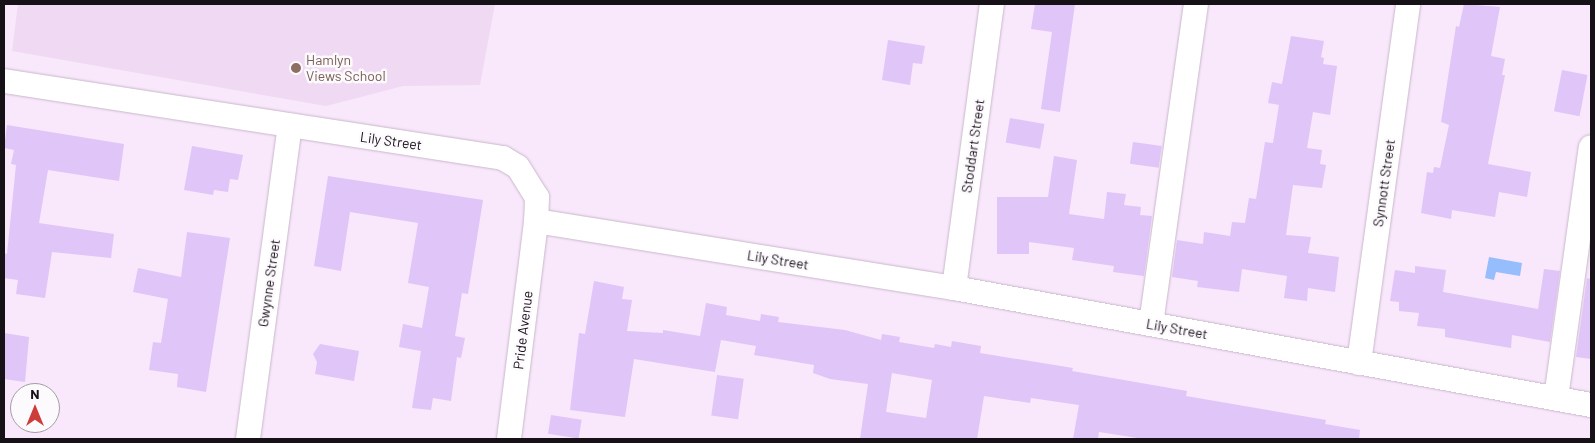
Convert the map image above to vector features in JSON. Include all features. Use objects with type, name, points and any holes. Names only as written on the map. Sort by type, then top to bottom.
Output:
[{"type":"street","name":"Stoddart Street","points":[[954,288],[992,4]]},
{"type":"street","points":[[1151,324],[1196,4]]},
{"type":"street","name":"Synnott Street","points":[[1359,363],[1408,4]]},
{"type":"street","name":"Lily Street","points":[[4,81],[503,158],[518,167],[537,197],[536,221],[954,288],[1591,405]]},
{"type":"street","name":"Gwynne Street","points":[[248,439],[290,126]]},
{"type":"street","points":[[1556,398],[1591,147]]},
{"type":"street","name":"Pride Avenue","points":[[509,439],[536,221]]},
{"type":"shaded area","name":"Hamlyn Views School","points":[[18,4],[495,4],[480,85],[403,86],[326,106],[12,51]]},
{"type":"water","points":[[1489,257],[1522,263],[1520,276],[1496,272],[1494,280],[1485,278]]},
{"type":"building","points":[[1035,4],[1075,4],[1060,112],[1041,109],[1052,32],[1031,29]]},
{"type":"building","points":[[1464,4],[1500,7],[1491,56],[1505,59],[1502,75],[1505,75],[1488,164],[1531,172],[1527,197],[1499,192],[1495,217],[1452,210],[1451,219],[1421,213],[1427,172],[1433,173],[1434,167],[1440,168],[1449,125],[1441,122],[1456,26],[1459,27]]},
{"type":"building","points":[[1291,36],[1324,41],[1321,57],[1324,58],[1323,64],[1337,66],[1330,115],[1313,112],[1307,148],[1322,150],[1320,164],[1326,165],[1322,188],[1293,185],[1286,235],[1311,237],[1308,253],[1339,257],[1335,292],[1308,288],[1307,301],[1284,298],[1287,276],[1242,269],[1239,292],[1197,287],[1198,281],[1172,277],[1177,240],[1203,244],[1204,232],[1230,236],[1232,222],[1245,223],[1249,198],[1256,199],[1265,142],[1273,143],[1279,105],[1268,103],[1272,82],[1282,84]]},
{"type":"building","points":[[888,40],[925,46],[922,64],[913,63],[910,85],[882,80]]},
{"type":"building","points":[[1562,70],[1588,75],[1580,116],[1554,111]]},
{"type":"building","points":[[1010,118],[1044,124],[1040,149],[1006,143]]},
{"type":"building","points":[[7,125],[124,144],[119,181],[48,170],[39,223],[114,234],[111,258],[52,252],[45,298],[16,294],[18,280],[4,278],[4,253],[7,254],[16,165],[11,164],[14,150],[4,148]]},
{"type":"building","points":[[1133,142],[1162,146],[1159,168],[1130,164]]},
{"type":"building","points":[[192,146],[243,155],[238,180],[230,179],[228,192],[214,190],[213,195],[184,190]]},
{"type":"building","points":[[1054,156],[1077,160],[1069,214],[1104,219],[1107,192],[1126,194],[1124,205],[1141,207],[1140,215],[1152,216],[1144,276],[1113,272],[1114,266],[1072,260],[1074,248],[1029,242],[1029,254],[997,254],[997,197],[1048,197]]},
{"type":"building","points":[[328,176],[483,200],[468,294],[462,293],[455,336],[465,338],[461,358],[457,357],[451,401],[433,398],[431,410],[412,408],[421,351],[399,347],[403,324],[422,328],[429,287],[408,283],[418,223],[350,212],[341,271],[314,266]]},
{"type":"building","points":[[187,232],[230,238],[206,392],[177,387],[178,374],[149,370],[153,342],[161,343],[168,299],[133,292],[138,268],[181,277]]},
{"type":"building","points":[[1415,266],[1446,270],[1443,292],[1538,309],[1544,269],[1560,271],[1550,342],[1512,335],[1511,348],[1445,337],[1445,329],[1417,326],[1419,313],[1399,311],[1399,302],[1390,301],[1395,270],[1415,273]]},
{"type":"building","points":[[1587,278],[1591,279],[1591,359],[1576,357]]},
{"type":"building","points":[[594,281],[624,287],[622,299],[632,300],[627,331],[663,333],[663,330],[700,336],[706,303],[727,307],[726,315],[760,321],[761,314],[779,317],[778,322],[845,330],[881,340],[882,334],[900,337],[899,342],[934,348],[935,344],[951,347],[952,341],[981,346],[980,353],[1073,368],[1072,371],[1187,391],[1186,396],[1326,420],[1325,424],[1360,430],[1359,439],[1144,439],[1099,432],[1098,439],[1073,439],[1079,405],[1031,398],[1030,403],[984,396],[977,439],[860,439],[868,384],[830,379],[813,373],[814,365],[754,355],[756,346],[721,340],[715,372],[634,359],[625,417],[570,410],[579,333],[585,334]],"holes":[[[892,373],[932,380],[926,418],[886,412]]]},
{"type":"building","points":[[4,333],[29,337],[25,382],[4,379]]},
{"type":"building","points":[[320,344],[359,351],[354,381],[315,374],[317,362],[313,354]]},
{"type":"building","points":[[717,375],[744,379],[738,419],[711,416]]},
{"type":"building","points":[[551,415],[582,420],[579,439],[548,434]]},
{"type":"place","name":"Hamlyn Views School","points":[[296,68]]}]
